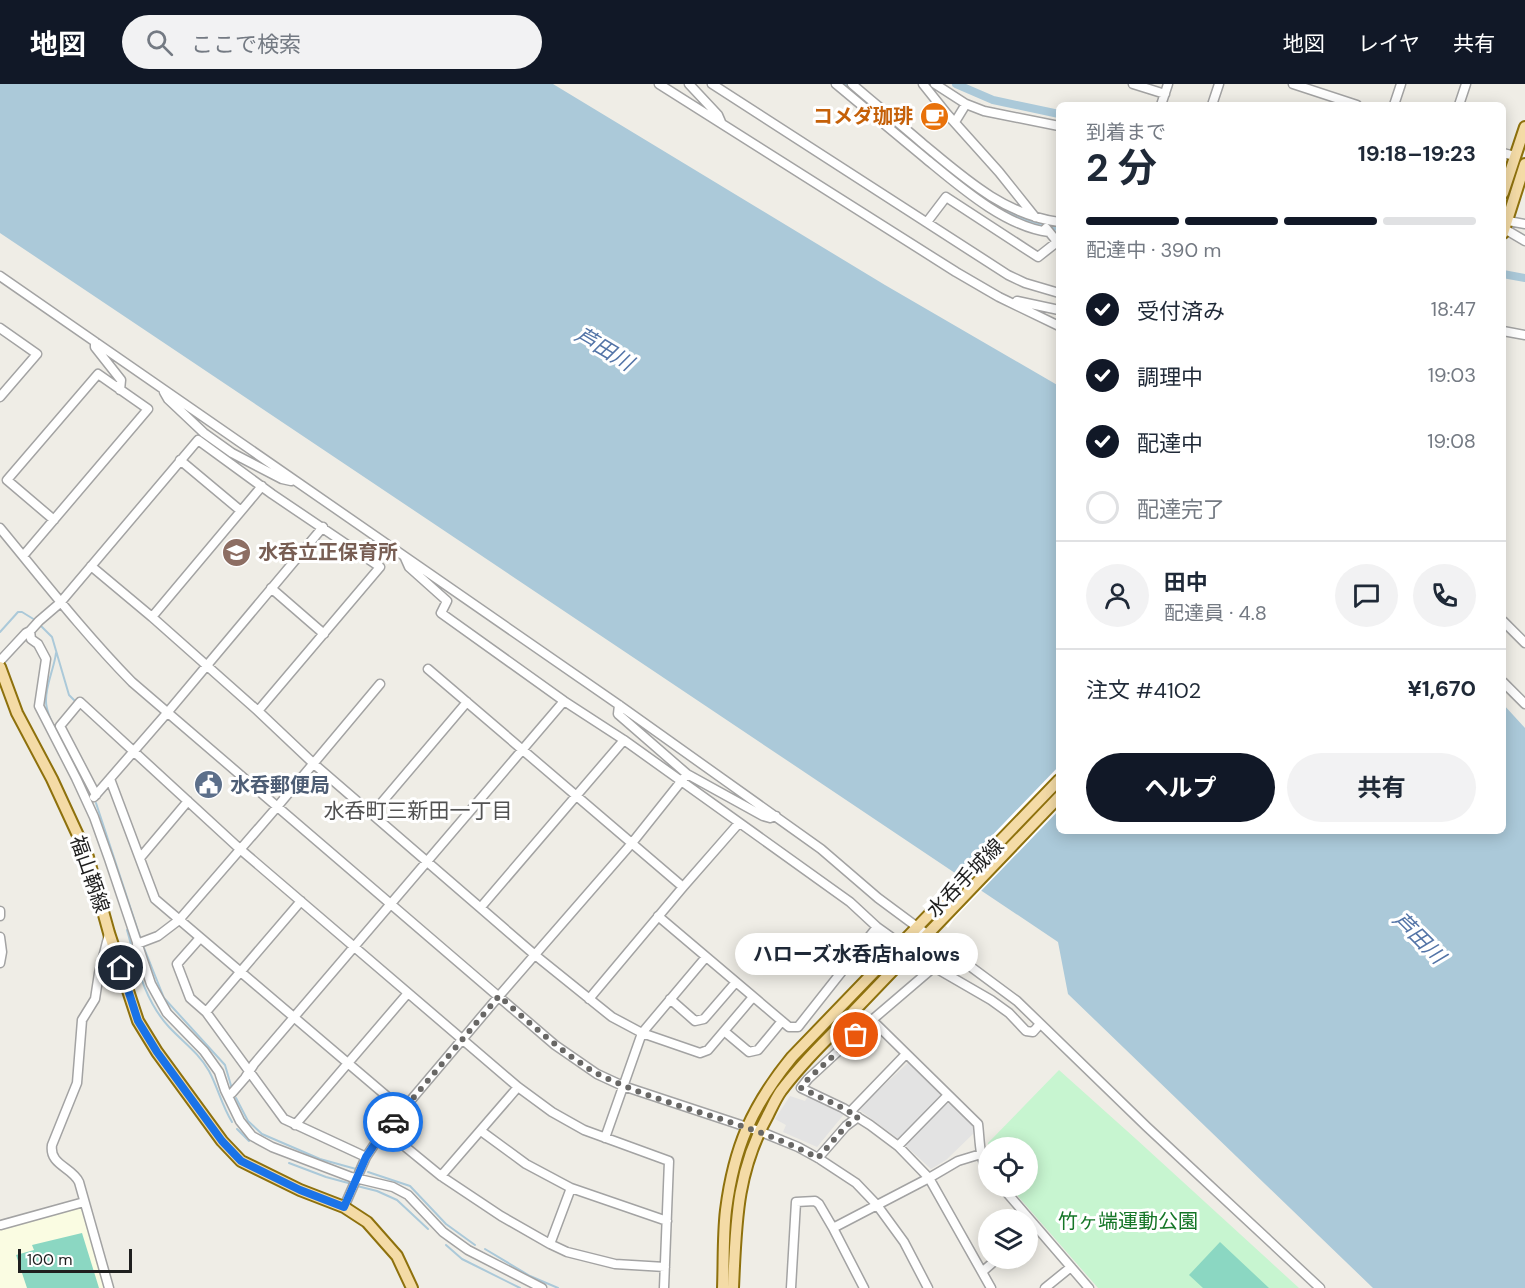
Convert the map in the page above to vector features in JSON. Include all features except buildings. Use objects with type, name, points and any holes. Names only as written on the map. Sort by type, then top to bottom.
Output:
[{"type":"main road","points":[[1506,184],[1525,127]]},
{"type":"main road","points":[[1506,220],[1525,164]]},
{"type":"main road","name":"福山鞆線","points":[[1,671],[17,713],[52,779],[88,857],[109,933],[138,1021],[157,1052],[222,1141],[241,1161],[300,1190],[344,1207],[368,1222],[397,1256],[412,1288]]},
{"type":"main road","name":"水呑手城線","points":[[723,1288],[726,1211],[734,1168],[746,1128],[764,1095],[792,1057],[1056,783]]},
{"type":"main road","name":"水呑手城線","points":[[733,1288],[737,1209],[743,1177],[759,1131],[780,1092],[804,1063],[1056,800]]},
{"type":"street","points":[[659,84],[956,272],[999,297],[1056,325]]},
{"type":"street","points":[[689,84],[718,115],[722,124]]},
{"type":"street","points":[[712,84],[1008,275],[1025,283],[1056,292]]},
{"type":"street","points":[[837,84],[933,164],[989,207],[1021,224],[1039,231],[1048,230]]},
{"type":"street","points":[[852,84],[964,178],[1003,204],[1037,219],[1056,222]]},
{"type":"street","points":[[923,84],[1056,240]]},
{"type":"street","points":[[936,84],[966,104],[984,111],[1056,125]]},
{"type":"street","points":[[1133,84],[1165,94]]},
{"type":"street","points":[[1162,102],[1168,84]]},
{"type":"street","points":[[1213,102],[1219,84]]},
{"type":"street","points":[[1293,84],[1348,102]]},
{"type":"street","points":[[1395,102],[1401,84]]},
{"type":"street","points":[[1460,102],[1466,84]]},
{"type":"street","points":[[955,122],[966,104]]},
{"type":"street","points":[[1506,154],[1515,156]]},
{"type":"street","points":[[927,222],[946,197],[1038,257],[1056,244]]},
{"type":"street","points":[[1506,226],[1525,224]]},
{"type":"street","points":[[1506,227],[1525,241]]},
{"type":"street","points":[[0,276],[619,705],[821,849],[917,928],[1017,1001],[1147,1127],[1320,1288]]},
{"type":"street","points":[[999,297],[1056,309]]},
{"type":"street","points":[[0,328],[37,354],[0,397]]},
{"type":"street","points":[[1506,334],[1525,335]]},
{"type":"street","points":[[95,341],[95,347],[121,380],[120,390]]},
{"type":"street","points":[[23,556],[54,520],[148,409],[98,374],[7,480],[54,520]]},
{"type":"street","points":[[162,388],[168,399],[201,436],[262,486],[380,567],[258,711]]},
{"type":"street","points":[[0,661],[26,633],[60,603],[201,436]]},
{"type":"street","points":[[201,436],[282,479],[294,480]]},
{"type":"street","points":[[180,460],[241,511]]},
{"type":"street","points":[[152,617],[262,486]]},
{"type":"street","points":[[94,796],[323,527]]},
{"type":"street","points":[[0,528],[60,603],[132,682],[555,1045],[597,1074],[623,1086],[759,1131],[818,1158],[856,1183],[877,1205],[904,1242],[928,1288]]},
{"type":"street","points":[[405,558],[409,567],[447,601],[441,613],[564,701],[624,740],[850,902],[891,937]]},
{"type":"street","points":[[91,566],[258,711],[314,764],[535,955],[612,1017],[642,1033],[700,1053],[708,1050],[753,997]]},
{"type":"street","points":[[272,588],[324,634]]},
{"type":"street","points":[[1506,624],[1525,643]]},
{"type":"street","points":[[30,631],[31,639],[38,644],[46,659],[39,706],[76,778],[110,859],[151,984],[167,1013],[204,1051],[219,1072],[240,1121],[252,1136],[272,1147],[355,1183],[393,1187],[408,1195],[443,1232],[468,1250],[542,1288]]},
{"type":"street","points":[[428,669],[683,886]]},
{"type":"street","points":[[137,944],[158,936],[179,920],[381,684]]},
{"type":"street","points":[[1506,685],[1525,704]]},
{"type":"street","points":[[232,1093],[254,1064],[564,701]]},
{"type":"street","points":[[93,817],[94,796],[60,726],[80,702],[241,850],[518,1087],[552,1112],[584,1130],[669,1161],[664,1288]]},
{"type":"street","points":[[372,814],[467,702]]},
{"type":"street","points":[[619,705],[618,714],[687,774],[763,816],[770,818],[776,816]]},
{"type":"street","points":[[481,907],[624,740]]},
{"type":"street","points":[[344,1207],[366,1157],[378,1139],[632,843],[687,774]]},
{"type":"street","points":[[76,778],[94,796]]},
{"type":"street","points":[[110,778],[155,899],[403,1110]]},
{"type":"street","points":[[140,858],[188,801]]},
{"type":"street","points":[[589,999],[739,823]]},
{"type":"street","points":[[206,1012],[301,902]]},
{"type":"street","points":[[0,910],[0,916]]},
{"type":"street","points":[[658,916],[789,1027],[798,1027],[877,927]]},
{"type":"street","points":[[109,933],[95,999],[82,1020],[77,1083],[51,1151],[52,1156],[77,1178],[109,1288]]},
{"type":"street","points":[[0,937],[2,952],[0,963]]},
{"type":"street","points":[[200,938],[177,964],[190,998],[206,1012],[284,1119],[366,1157]]},
{"type":"street","points":[[605,1137],[642,1033],[706,957]]},
{"type":"street","points":[[920,957],[934,968],[991,1000],[1009,1013],[1026,1031],[1033,1032],[1040,1024]]},
{"type":"street","points":[[934,968],[872,1020],[801,1088],[854,1114],[898,1146],[929,1178],[991,1288]]},
{"type":"street","points":[[670,999],[695,1020],[704,1019],[736,982]]},
{"type":"street","points":[[295,1125],[408,993]]},
{"type":"street","points":[[872,1020],[978,1124],[979,1137]]},
{"type":"street","points":[[724,1031],[749,1052],[758,1050],[782,1021]]},
{"type":"street","points":[[818,1158],[906,1054]]},
{"type":"street","points":[[441,1176],[518,1087]]},
{"type":"street","points":[[898,1146],[948,1095]]},
{"type":"street","points":[[386,1131],[441,1176],[550,1244],[567,1252],[615,1264],[665,1267]]},
{"type":"street","points":[[481,1131],[526,1164],[571,1188],[667,1221]]},
{"type":"street","points":[[832,1228],[958,1161],[978,1155]]},
{"type":"street","points":[[550,1244],[571,1188]]},
{"type":"street","points":[[1009,1197],[1020,1209]]},
{"type":"street","points":[[791,1288],[796,1202],[815,1201],[819,1204],[864,1288]]},
{"type":"street","points":[[1,1225],[84,1202]]},
{"type":"street","points":[[1038,1230],[1089,1288]]},
{"type":"street","points":[[1046,1288],[1071,1267]]},
{"type":"street","points":[[982,1272],[985,1269]]},
{"type":"shaded area","points":[[909,1062],[940,1092],[941,1098],[900,1140],[858,1109]]},
{"type":"shaded area","points":[[790,1096],[805,1101],[808,1096],[845,1113],[817,1147],[783,1132],[786,1125],[775,1119]]},
{"type":"shaded area","points":[[944,1103],[952,1104],[974,1125],[975,1132],[946,1160],[931,1169],[905,1145]]},
{"type":"shaded area","points":[[79,1207],[106,1288],[0,1288],[0,1228]]},
{"type":"green space","name":"竹ヶ端運動公園","points":[[1059,1070],[1299,1288],[1098,1288],[1038,1219],[1038,1209],[1029,1209],[1019,1197],[1038,1197],[1038,1137],[994,1137]]},
{"type":"green space","points":[[82,1233],[99,1288],[27,1288],[16,1255],[34,1250],[32,1245]]},
{"type":"green space","points":[[1220,1242],[1269,1288],[1203,1288],[1189,1275]]},
{"type":"water","name":"芦田川","points":[[0,84],[553,84],[885,285],[1056,384],[1056,834],[1506,834],[1506,707],[1525,728],[1525,1288],[1373,1288],[1068,994],[1058,942],[0,233]]},
{"type":"pier","points":[[1056,769],[1056,813],[948,928],[922,906]]},
{"type":"waterway","points":[[843,84],[975,193],[1015,215],[1036,223],[1056,226]]},
{"type":"waterway","points":[[956,84],[993,100],[1056,113]]},
{"type":"waterway","points":[[1506,275],[1525,278]]},
{"type":"waterway","points":[[0,632],[18,612],[35,620],[52,637],[69,695],[75,701]]},
{"type":"waterway","points":[[56,653],[47,688],[47,708],[55,729],[84,781]]},
{"type":"waterway","points":[[96,803],[140,937]]},
{"type":"waterway","points":[[127,930],[142,982],[153,1005],[160,1017],[205,1065],[232,1122]]},
{"type":"waterway","points":[[144,948],[164,998],[225,1065],[232,1089]]},
{"type":"waterway","points":[[236,1098],[248,1121],[262,1134],[320,1159],[356,1169]]},
{"type":"waterway","points":[[237,1129],[249,1141]]},
{"type":"waterway","points":[[289,1163],[352,1184]]},
{"type":"waterway","points":[[368,1172],[410,1186],[446,1224],[475,1245]]},
{"type":"waterway","points":[[357,1186],[377,1191],[397,1200],[428,1229]]},
{"type":"waterway","points":[[446,1245],[462,1259],[520,1288]]},
{"type":"waterway","points":[[485,1249],[530,1276],[558,1288]]},
{"type":"way so far","points":[[393,1122],[499,996],[555,1045],[597,1074],[623,1086],[759,1131],[818,1158],[835,1137],[858,1117],[801,1088],[856,1035]]},
{"type":"place","name":"コメダ珈琲","points":[[934,116]]},
{"type":"place","name":"水呑立正保育所","points":[[237,552]]},
{"type":"place","name":"水呑郵便局","points":[[209,785]]},
{"type":"place","name":"ハローズ水呑店halows","points":[[856,1035]]},
{"type":"district","name":"水呑町三新田一丁目","points":[[418,811]]},
{"type":"route","points":[[121,968],[138,1021],[157,1052],[222,1141],[241,1161],[300,1190],[344,1207],[366,1157],[393,1122]]}]
